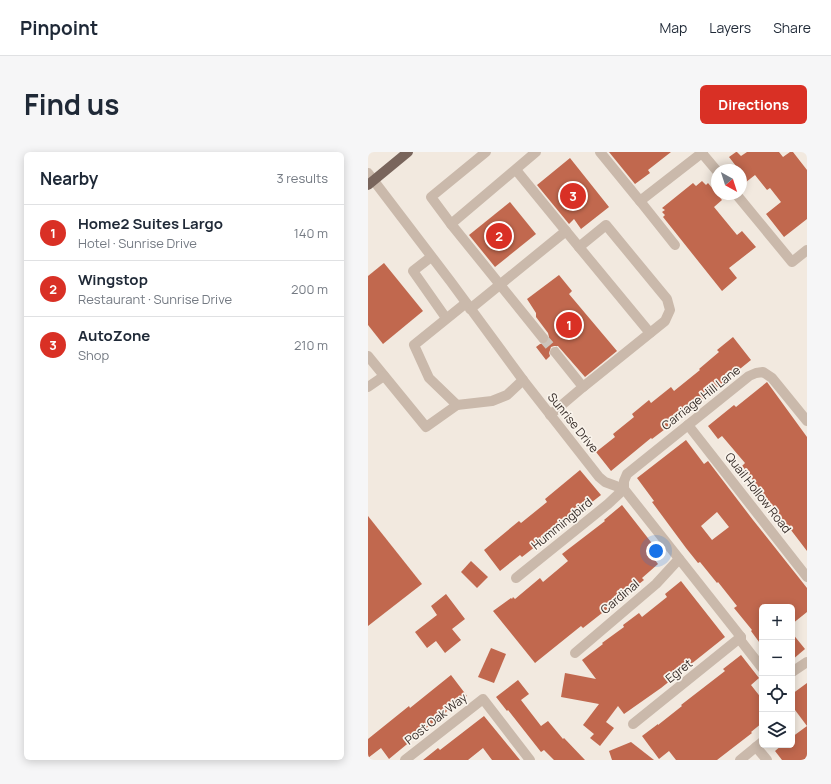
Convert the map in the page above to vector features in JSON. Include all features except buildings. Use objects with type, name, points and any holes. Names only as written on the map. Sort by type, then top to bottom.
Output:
[{"type":"main road","points":[[370,180],[408,152]]},
{"type":"street","points":[[486,152],[431,197],[543,338]]},
{"type":"street","points":[[451,224],[536,152]]},
{"type":"street","points":[[600,152],[674,245]]},
{"type":"street","points":[[640,201],[702,152],[711,164]]},
{"type":"street","points":[[516,170],[650,333]]},
{"type":"street","name":"Sunrise Drive","points":[[370,180],[431,257],[522,380],[599,477],[605,482],[624,489]]},
{"type":"street","points":[[741,200],[792,262],[807,250]]},
{"type":"street","points":[[550,415],[665,321],[670,310],[667,299],[606,225],[579,247]]},
{"type":"street","points":[[457,405],[429,378],[414,345],[446,318],[468,306],[500,284],[566,230]]},
{"type":"street","points":[[431,257],[413,271],[446,318]]},
{"type":"street","points":[[555,352],[583,387]]},
{"type":"street","points":[[368,356],[426,428],[457,405],[492,401],[507,395],[522,380]]},
{"type":"street","name":"Carriage Hill Lane","points":[[624,489],[624,481],[628,474],[749,376],[764,372],[804,408]]},
{"type":"street","points":[[368,387],[384,376]]},
{"type":"street","points":[[804,408],[807,421]]},
{"type":"street","name":"Quail Hollow Road","points":[[688,426],[807,577]]},
{"type":"street","points":[[624,489],[741,637],[741,641],[759,664]]},
{"type":"street","name":"Hummingbird","points":[[516,578],[608,504],[624,489]]},
{"type":"street","name":"Cardinal","points":[[575,652],[656,584],[679,559]]},
{"type":"street","name":"Egret","points":[[633,724],[741,637]]},
{"type":"street","points":[[795,670],[807,662]]},
{"type":"street","name":"Post Oak Way","points":[[405,760],[482,699],[530,760]]},
{"type":"street","points":[[740,760],[759,744]]},
{"type":"street","points":[[761,748],[767,760]]},
{"type":"tunnel","points":[[543,338],[555,352]]},
{"type":"place","name":"AutoZone","points":[[573,196]]},
{"type":"place","name":"Wingstop","points":[[499,236]]},
{"type":"place","name":"Home2 Suites Largo","points":[[569,325]]}]
